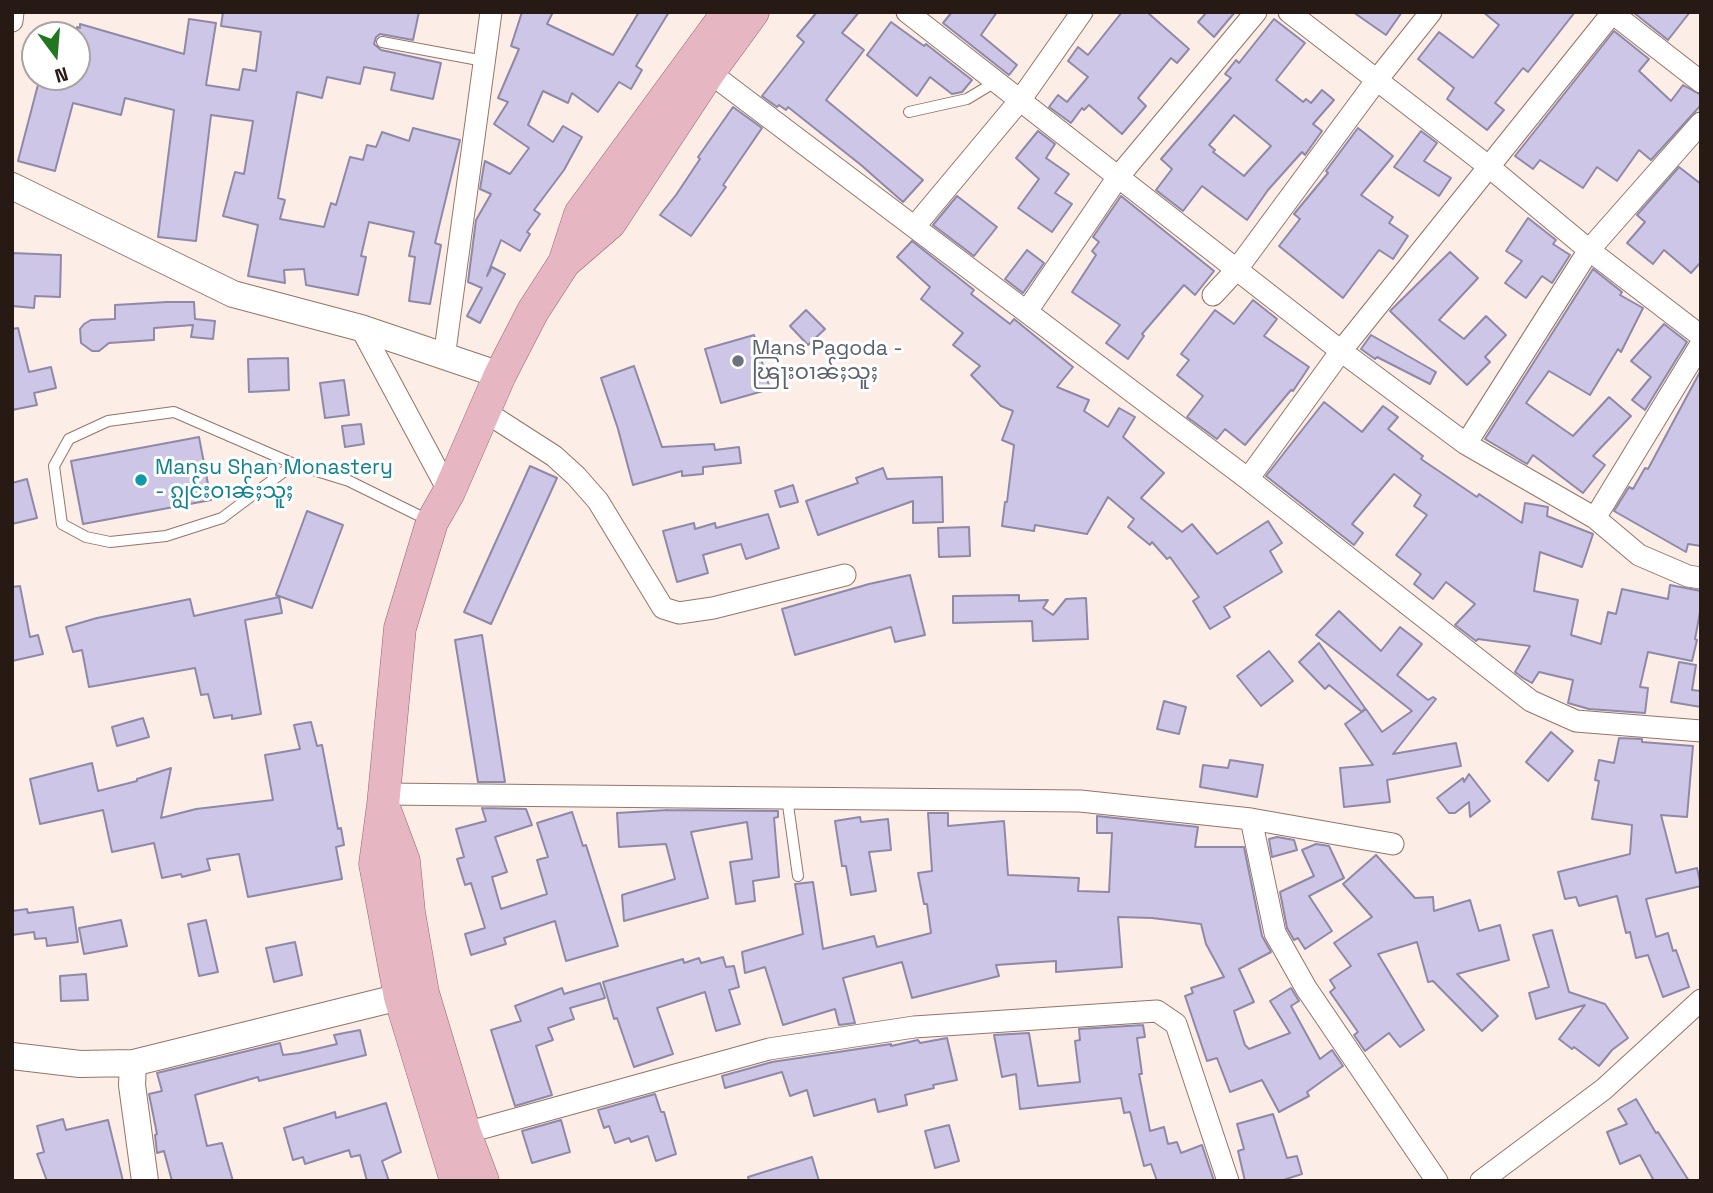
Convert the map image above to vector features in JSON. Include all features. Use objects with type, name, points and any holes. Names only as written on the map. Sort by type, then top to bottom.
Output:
[{"type":"main road","points":[[701,66],[728,12]]},
{"type":"main road","points":[[456,1181],[400,997],[375,864],[400,628],[432,522],[449,492],[500,375],[564,263],[580,214],[701,66],[753,12]]},
{"type":"main road","points":[[383,799],[404,861],[409,912],[423,992],[483,1181]]},
{"type":"street","points":[[12,21],[13,12]]},
{"type":"street","points":[[444,358],[491,12]]},
{"type":"street","points":[[907,12],[1340,351],[1466,444],[1595,518],[1639,555],[1688,576],[1701,578]]},
{"type":"street","points":[[915,226],[1021,100],[1082,12]]},
{"type":"street","points":[[1027,311],[1118,177],[1256,12]]},
{"type":"street","points":[[1289,12],[1488,166],[1589,250],[1701,337]]},
{"type":"street","points":[[1213,295],[1237,269],[1376,81],[1431,12]]},
{"type":"street","points":[[1248,479],[1340,351],[1612,12],[1701,82]]},
{"type":"street","points":[[701,66],[1248,479],[1531,701],[1576,721],[1701,731]]},
{"type":"street","points":[[1466,444],[1589,250],[1701,123]]},
{"type":"street","points":[[12,186],[233,294],[361,328],[500,375]]},
{"type":"street","points":[[361,328],[449,492]]},
{"type":"street","points":[[1595,518],[1701,344]]},
{"type":"street","points":[[484,411],[554,456],[576,475],[598,500],[663,608],[679,613],[713,608],[845,575]]},
{"type":"street","points":[[383,799],[786,798],[1080,801],[1251,819],[1393,844]]},
{"type":"street","points":[[1251,819],[1275,933],[1306,988],[1437,1181]]},
{"type":"street","points":[[12,1056],[80,1064],[133,1063],[400,997]]},
{"type":"street","points":[[1480,1181],[1604,1089],[1701,999]]},
{"type":"street","points":[[466,1133],[769,1049],[914,1027],[1157,1011],[1176,1024],[1228,1181]]},
{"type":"street","points":[[133,1063],[132,1085],[145,1181]]},
{"type":"lane","points":[[382,42],[484,61]]},
{"type":"lane","points":[[909,112],[967,99],[997,81]]},
{"type":"lane","points":[[294,464],[222,518],[166,537],[110,542],[86,537],[62,524],[54,466],[69,439],[108,421],[174,412],[294,464],[349,481],[432,522]]},
{"type":"lane","points":[[786,798],[798,876]]},
{"type":"building","points":[[223,12],[419,12],[413,40],[380,34],[374,44],[381,50],[441,63],[433,99],[391,90],[395,73],[364,67],[360,84],[327,77],[322,98],[297,92],[278,198],[285,200],[280,219],[324,227],[331,203],[336,205],[350,157],[363,160],[367,145],[376,147],[382,132],[409,141],[413,128],[460,140],[435,243],[441,245],[430,304],[409,301],[415,257],[409,256],[414,232],[369,222],[361,256],[366,257],[358,295],[306,285],[304,269],[284,270],[285,283],[248,276],[258,225],[223,216],[235,172],[244,174],[253,121],[211,115],[196,241],[158,237],[174,110],[125,98],[121,115],[73,103],[55,171],[18,161],[36,91],[91,91],[91,27],[184,54],[189,19],[216,23],[206,85],[239,90],[243,69],[256,71],[261,32],[221,26]]},
{"type":"building","points":[[522,12],[553,12],[547,24],[613,55],[639,12],[669,12],[636,66],[642,70],[631,89],[619,82],[598,112],[572,93],[568,103],[543,91],[528,125],[553,142],[563,126],[582,137],[564,170],[534,210],[540,214],[527,232],[530,234],[520,251],[501,240],[487,276],[492,267],[505,274],[480,323],[467,316],[482,288],[468,282],[476,220],[491,194],[480,189],[485,161],[510,174],[529,148],[494,124],[508,102],[498,98],[519,49],[511,46]]},
{"type":"building","points":[[817,12],[859,12],[842,33],[864,50],[826,100],[923,180],[903,202],[788,107],[786,110],[779,105],[777,107],[762,96],[804,42],[797,36]]},
{"type":"building","points":[[952,12],[997,12],[981,35],[1017,65],[1009,75],[943,23]]},
{"type":"building","points":[[1122,12],[1147,12],[1189,49],[1177,63],[1171,58],[1138,98],[1146,106],[1122,134],[1089,105],[1084,110],[1082,108],[1071,123],[1049,107],[1058,95],[1067,102],[1088,77],[1068,61],[1078,47],[1088,55]]},
{"type":"building","points":[[1207,12],[1235,12],[1214,37],[1198,22]]},
{"type":"building","points":[[1353,12],[1402,12],[1386,35]]},
{"type":"building","points":[[1483,12],[1575,12],[1528,72],[1523,68],[1495,103],[1504,110],[1487,130],[1447,99],[1454,88],[1418,59],[1439,32],[1473,58],[1499,25]]},
{"type":"building","points":[[1633,12],[1690,12],[1668,40]]},
{"type":"building","points":[[1274,19],[1305,43],[1276,80],[1303,102],[1306,99],[1311,103],[1322,90],[1334,100],[1313,124],[1322,131],[1305,155],[1302,152],[1268,190],[1247,220],[1202,186],[1183,211],[1156,190],[1172,169],[1161,159],[1231,78],[1225,74],[1236,60],[1239,63]],"holes":[[[1234,115],[1271,146],[1244,176],[1213,152],[1215,150],[1209,145]]]},
{"type":"building","points":[[891,22],[924,46],[926,44],[972,80],[962,92],[952,94],[930,77],[917,96],[867,55]]},
{"type":"building","points":[[1614,31],[1649,59],[1639,71],[1671,101],[1683,85],[1701,95],[1701,105],[1651,160],[1639,150],[1617,181],[1597,167],[1583,188],[1540,160],[1533,169],[1515,156]]},
{"type":"building","points":[[733,107],[762,128],[723,185],[726,187],[691,236],[660,215]]},
{"type":"building","points":[[1358,128],[1393,156],[1361,195],[1393,217],[1389,223],[1408,236],[1393,259],[1379,250],[1343,298],[1279,246],[1300,219],[1294,214],[1328,173],[1326,171]]},
{"type":"building","points":[[1038,131],[1055,144],[1046,158],[1069,174],[1055,193],[1072,204],[1052,232],[1018,208],[1039,179],[1016,158]]},
{"type":"building","points":[[1421,131],[1437,143],[1424,161],[1451,178],[1439,196],[1394,167]]},
{"type":"building","points":[[1679,167],[1701,184],[1701,262],[1691,273],[1664,250],[1653,264],[1627,243],[1645,222],[1637,215]]},
{"type":"building","points":[[957,196],[997,227],[974,256],[933,225]]},
{"type":"building","points":[[1121,196],[1214,271],[1195,295],[1184,285],[1142,334],[1144,336],[1128,359],[1106,343],[1120,325],[1072,292],[1096,255],[1092,251],[1099,242],[1093,237]]},
{"type":"building","points":[[1528,218],[1556,240],[1553,244],[1570,255],[1552,283],[1542,276],[1526,298],[1505,283],[1522,261],[1506,251]]},
{"type":"building","points":[[912,241],[974,290],[971,294],[1010,324],[1014,319],[1073,367],[1057,387],[1089,400],[1084,411],[1108,427],[1119,408],[1135,417],[1123,437],[1164,473],[1141,498],[1182,532],[1192,524],[1217,554],[1268,521],[1282,543],[1270,551],[1282,572],[1224,607],[1230,617],[1210,629],[1193,601],[1199,597],[1170,557],[1167,559],[1152,542],[1150,545],[1128,527],[1134,519],[1108,497],[1087,534],[1035,525],[1034,531],[1002,526],[1014,445],[1002,440],[1013,411],[1001,406],[971,375],[980,366],[953,345],[963,333],[921,299],[930,287],[897,257]]},
{"type":"building","points":[[1027,250],[1044,263],[1023,293],[1005,279]]},
{"type":"building","points":[[1450,252],[1478,278],[1439,320],[1464,339],[1486,316],[1506,335],[1485,357],[1490,362],[1467,385],[1390,311]]},
{"type":"building","points":[[12,253],[61,255],[60,297],[35,296],[34,308],[12,306]]},
{"type":"building","points":[[1593,269],[1622,292],[1620,295],[1643,308],[1621,352],[1618,349],[1590,395],[1549,371],[1526,403],[1573,436],[1609,397],[1631,416],[1593,456],[1605,465],[1583,493],[1533,455],[1527,464],[1485,439]]},
{"type":"building","points":[[1253,300],[1277,319],[1264,336],[1309,367],[1293,391],[1291,390],[1245,445],[1225,429],[1217,439],[1187,417],[1203,396],[1177,375],[1189,360],[1181,354],[1215,310],[1234,324]]},
{"type":"building","points":[[194,302],[195,319],[215,321],[213,339],[191,337],[193,325],[154,328],[154,340],[109,343],[99,351],[92,351],[81,343],[80,329],[84,324],[91,320],[115,319],[115,305]]},
{"type":"building","points":[[806,310],[825,329],[808,345],[790,326]]},
{"type":"building","points":[[1664,324],[1687,342],[1645,410],[1632,400],[1651,377],[1631,361]]},
{"type":"building","points":[[18,328],[29,372],[51,367],[56,388],[34,393],[37,405],[12,410],[12,329]]},
{"type":"building","points":[[754,335],[770,389],[721,403],[705,349]]},
{"type":"building","points":[[1371,335],[1436,372],[1430,384],[1377,357],[1375,359],[1361,349]]},
{"type":"building","points":[[288,358],[289,390],[249,392],[248,359]]},
{"type":"building","points":[[634,366],[662,447],[714,444],[715,450],[739,447],[741,463],[703,467],[703,474],[682,476],[682,471],[633,485],[601,378]]},
{"type":"building","points":[[1701,370],[1701,546],[1688,544],[1686,552],[1614,511],[1629,487],[1633,489],[1645,468],[1648,469]]},
{"type":"building","points":[[344,380],[349,415],[325,418],[320,383]]},
{"type":"building","points":[[1324,402],[1362,432],[1383,406],[1398,417],[1388,429],[1423,456],[1421,459],[1477,497],[1479,494],[1522,523],[1525,503],[1548,507],[1547,516],[1593,534],[1582,567],[1540,552],[1534,591],[1578,600],[1571,635],[1601,644],[1608,612],[1616,614],[1622,589],[1668,599],[1670,585],[1701,591],[1697,640],[1692,661],[1648,652],[1640,687],[1648,688],[1645,713],[1589,709],[1568,703],[1573,680],[1539,672],[1532,683],[1523,678],[1515,672],[1530,646],[1478,639],[1476,641],[1455,625],[1475,604],[1446,582],[1433,599],[1414,584],[1421,574],[1396,555],[1427,515],[1414,506],[1421,495],[1394,474],[1352,524],[1363,533],[1354,545],[1266,476]]},
{"type":"building","points":[[361,424],[364,444],[345,447],[342,426]]},
{"type":"building","name":"Mansu Shan Monastery - ၵျွင်းဝၢၼ်ႈသူႈ","points":[[199,437],[211,500],[83,524],[71,461]]},
{"type":"building","points":[[530,466],[557,478],[491,624],[464,612]]},
{"type":"building","points":[[883,468],[887,479],[942,477],[943,522],[913,523],[913,501],[818,535],[806,501],[858,483],[856,478]]},
{"type":"building","points":[[27,479],[37,518],[12,524],[12,483]]},
{"type":"building","points":[[793,485],[798,502],[780,507],[775,491]]},
{"type":"building","points":[[307,511],[343,525],[312,608],[276,595]]},
{"type":"building","points":[[768,514],[779,548],[746,559],[741,544],[703,555],[708,573],[677,582],[663,531],[694,523],[695,529],[715,523],[716,528]]},
{"type":"building","points":[[969,527],[970,556],[939,557],[938,528]]},
{"type":"building","points":[[910,575],[925,635],[895,642],[891,627],[795,655],[782,609]]},
{"type":"building","points":[[20,586],[30,637],[38,635],[43,654],[12,661],[12,587]]},
{"type":"building","points":[[1019,595],[1019,601],[1048,600],[1043,608],[1053,615],[1066,599],[1086,598],[1088,639],[1033,641],[1032,621],[953,623],[953,596]]},
{"type":"building","points":[[279,597],[282,613],[245,620],[261,714],[232,719],[232,715],[214,718],[208,694],[201,695],[195,668],[89,687],[82,650],[73,652],[66,627],[190,599],[194,616]]},
{"type":"building","points":[[1339,611],[1381,651],[1400,627],[1422,644],[1397,675],[1428,700],[1433,697],[1436,699],[1393,754],[1456,743],[1461,766],[1387,780],[1390,802],[1344,807],[1340,768],[1373,765],[1345,724],[1366,709],[1382,732],[1412,711],[1316,635]]},
{"type":"building","points":[[482,635],[505,782],[478,782],[455,640]]},
{"type":"building","points":[[1319,643],[1365,708],[1362,712],[1329,685],[1325,689],[1299,662]]},
{"type":"building","points":[[1269,651],[1293,681],[1261,706],[1237,676]]},
{"type":"building","points":[[1679,662],[1696,665],[1692,690],[1701,691],[1701,707],[1671,702]]},
{"type":"building","points":[[1164,701],[1186,707],[1179,734],[1157,729]]},
{"type":"building","points":[[143,718],[149,737],[117,746],[112,727]]},
{"type":"building","points":[[311,722],[317,746],[322,745],[338,829],[341,828],[344,845],[336,847],[342,879],[248,897],[239,854],[207,859],[210,870],[182,877],[181,874],[162,878],[154,843],[112,852],[103,810],[40,824],[30,779],[92,763],[98,791],[137,781],[171,768],[161,818],[196,809],[273,800],[265,755],[300,749],[294,725]]},
{"type":"building","points":[[1551,732],[1573,751],[1548,781],[1526,762]]},
{"type":"building","points":[[1619,738],[1693,746],[1687,817],[1661,815],[1676,873],[1697,868],[1701,886],[1646,899],[1656,937],[1668,933],[1689,987],[1663,997],[1648,955],[1636,958],[1630,932],[1626,933],[1617,896],[1579,906],[1576,897],[1565,899],[1558,872],[1630,854],[1632,825],[1592,819],[1599,781],[1595,780],[1599,760],[1614,763]]},
{"type":"building","points":[[1230,760],[1263,765],[1257,797],[1200,787],[1203,765],[1228,768]]},
{"type":"building","points":[[1469,774],[1490,801],[1470,817],[1469,802],[1455,813],[1449,813],[1437,798],[1463,778],[1464,782]]},
{"type":"building","points":[[482,808],[526,809],[532,825],[495,837],[507,872],[492,877],[501,909],[547,894],[537,860],[548,857],[537,823],[572,812],[583,846],[586,845],[618,946],[566,961],[555,921],[504,938],[506,944],[471,955],[465,934],[485,928],[471,883],[465,885],[457,859],[464,857],[456,829],[486,821]]},
{"type":"building","points":[[668,810],[778,811],[778,817],[774,818],[779,877],[753,881],[755,901],[736,904],[730,862],[752,859],[747,822],[691,832],[708,898],[624,921],[622,895],[675,879],[666,844],[619,847],[617,813]]},
{"type":"building","points":[[928,813],[948,813],[948,826],[1004,821],[1008,875],[1079,878],[1078,891],[1109,892],[1112,833],[1097,833],[1097,816],[1198,827],[1195,847],[1244,847],[1262,936],[1271,952],[1239,969],[1254,1002],[1234,1011],[1245,1045],[1249,1049],[1290,1033],[1270,1001],[1291,988],[1299,1001],[1291,1006],[1320,1059],[1332,1050],[1343,1066],[1307,1092],[1309,1096],[1279,1112],[1262,1080],[1230,1092],[1217,1058],[1207,1061],[1185,996],[1193,993],[1191,988],[1224,977],[1206,944],[1201,924],[1152,918],[1118,917],[1122,967],[1056,972],[1056,961],[996,965],[999,976],[912,998],[902,962],[843,978],[855,1023],[839,1025],[835,1009],[783,1025],[765,967],[745,973],[742,952],[803,934],[795,884],[813,882],[823,949],[874,936],[877,947],[931,933],[927,904],[924,904],[918,873],[932,871]]},
{"type":"building","points":[[860,817],[861,822],[888,819],[891,850],[869,852],[876,891],[851,895],[846,866],[842,866],[835,821]]},
{"type":"building","points":[[1277,837],[1294,840],[1297,850],[1272,857],[1269,839]]},
{"type":"building","points":[[1316,844],[1329,846],[1344,878],[1309,896],[1332,931],[1305,949],[1298,938],[1294,940],[1287,928],[1280,892],[1314,876],[1302,850]]},
{"type":"building","points":[[1376,855],[1415,898],[1433,897],[1434,911],[1470,900],[1479,931],[1500,925],[1509,960],[1457,974],[1498,1016],[1482,1031],[1433,981],[1428,982],[1417,942],[1378,954],[1424,1030],[1400,1047],[1389,1033],[1365,1051],[1354,1035],[1358,1032],[1330,992],[1335,988],[1330,980],[1351,966],[1334,943],[1372,917],[1343,884]]},
{"type":"building","points":[[73,907],[78,942],[47,946],[46,938],[35,939],[34,932],[12,935],[12,911],[27,909],[28,913]]},
{"type":"building","points":[[121,920],[127,946],[84,954],[79,928]]},
{"type":"building","points":[[206,920],[218,972],[199,976],[188,924]]},
{"type":"building","points":[[1552,930],[1569,992],[1605,1004],[1628,1038],[1612,1050],[1599,1066],[1559,1039],[1585,1005],[1536,1019],[1529,993],[1549,987],[1533,935]]},
{"type":"building","points":[[295,942],[302,975],[274,982],[266,948]]},
{"type":"building","points":[[723,957],[726,967],[734,966],[739,987],[729,990],[740,1024],[716,1031],[705,992],[657,1008],[673,1054],[634,1067],[617,1018],[614,1019],[603,982],[683,959],[684,963],[699,958],[701,963]]},
{"type":"building","points":[[86,974],[88,1000],[61,1001],[60,976]]},
{"type":"building","points":[[600,983],[605,998],[570,1008],[574,1019],[548,1028],[553,1040],[536,1046],[552,1095],[515,1106],[491,1030],[521,1021],[515,1006],[562,988],[564,994]]},
{"type":"building","points":[[1143,1025],[1145,1037],[1137,1038],[1142,1074],[1139,1074],[1150,1131],[1164,1127],[1168,1144],[1177,1142],[1181,1153],[1202,1145],[1214,1181],[1157,1181],[1151,1164],[1144,1166],[1130,1112],[1124,1113],[1121,1098],[1020,1109],[1016,1074],[1002,1077],[994,1035],[1029,1033],[1038,1086],[1080,1082],[1075,1041],[1080,1040],[1079,1029]]},
{"type":"building","points":[[360,1030],[366,1055],[259,1081],[258,1077],[195,1095],[207,1146],[222,1143],[233,1181],[172,1181],[164,1151],[157,1153],[157,1134],[149,1094],[162,1091],[157,1073],[280,1043],[283,1055],[299,1053],[337,1044],[334,1035]]},
{"type":"building","points":[[947,1038],[957,1080],[905,1095],[907,1105],[878,1112],[875,1099],[814,1116],[807,1090],[790,1096],[782,1072],[725,1088],[722,1076],[772,1062]]},
{"type":"building","points":[[655,1094],[661,1112],[664,1112],[676,1154],[656,1161],[648,1136],[631,1142],[629,1138],[615,1143],[609,1126],[604,1128],[598,1110]]},
{"type":"building","points":[[1636,1099],[1689,1181],[1654,1181],[1640,1155],[1620,1164],[1607,1132],[1627,1124],[1618,1109]]},
{"type":"building","points":[[386,1103],[401,1152],[382,1161],[389,1181],[367,1181],[360,1155],[351,1157],[349,1150],[305,1164],[303,1157],[293,1160],[284,1128],[335,1112],[336,1118]]},
{"type":"building","points":[[1273,1114],[1287,1158],[1297,1156],[1302,1174],[1280,1181],[1245,1181],[1238,1151],[1244,1149],[1237,1124]]},
{"type":"building","points":[[63,1119],[66,1130],[108,1120],[123,1181],[47,1181],[37,1154],[44,1152],[37,1126]]},
{"type":"building","points":[[561,1120],[570,1152],[532,1163],[522,1131]]},
{"type":"building","points":[[949,1125],[959,1161],[935,1168],[925,1131]]},
{"type":"building","points":[[812,1157],[819,1181],[749,1181],[748,1177]]},
{"type":"place","name":"Mans Pagoda - ၽြႃးဝၢၼ်ႈသူႈ","points":[[738,361]]},
{"type":"place","name":"Mansu Shan Monastery - ၵျွင်းဝၢၼ်ႈသူႈ","points":[[141,480]]}]
